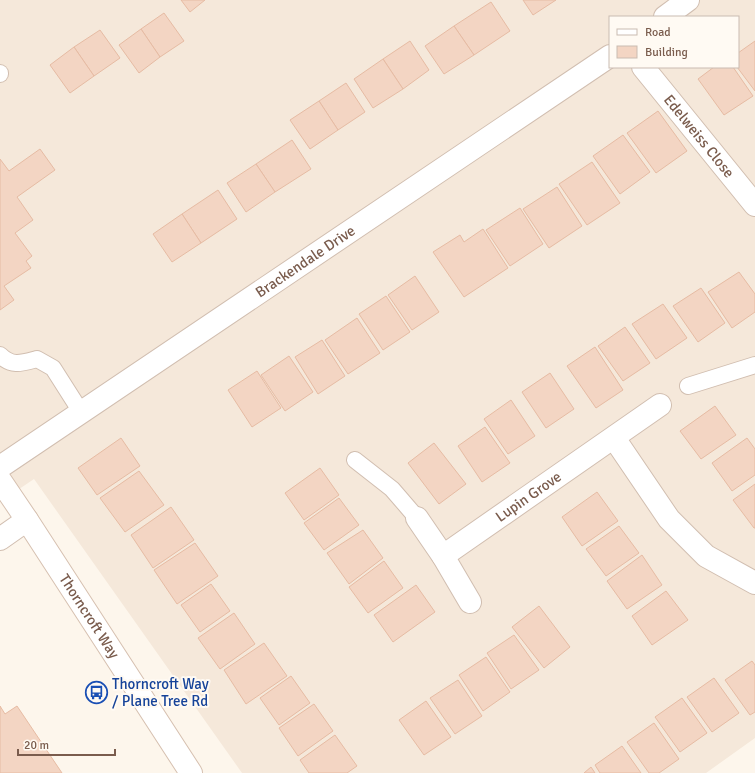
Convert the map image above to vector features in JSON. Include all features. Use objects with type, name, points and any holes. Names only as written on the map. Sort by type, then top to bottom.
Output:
[{"type":"street","points":[[666,16],[688,0]]},
{"type":"street","name":"Brackendale Drive","points":[[0,467],[609,57]]},
{"type":"street","name":"Edelweiss Close","points":[[644,68],[755,205]]},
{"type":"street","name":"Lupin Grove","points":[[443,556],[660,405]]},
{"type":"street","points":[[614,438],[669,518],[706,556],[755,583]]},
{"type":"street","name":"Thorncroft Way","points":[[0,480],[191,773]]},
{"type":"street","points":[[417,518],[443,556],[470,602]]},
{"type":"street","points":[[0,539],[27,520]]},
{"type":"lane","points":[[0,355],[5,360],[19,364],[36,359],[53,368],[80,412]]},
{"type":"lane","points":[[688,386],[755,365]]},
{"type":"lane","points":[[355,460],[392,489],[417,518]]},
{"type":"shaded area","points":[[0,0],[755,0],[755,738],[706,773],[242,773],[34,479],[0,502]]},
{"type":"building","points":[[181,0],[205,0],[190,12]]},
{"type":"building","points":[[523,0],[556,0],[533,15]]},
{"type":"building","points":[[491,2],[510,31],[474,55],[454,26]]},
{"type":"building","points":[[164,13],[184,41],[160,57],[141,29]]},
{"type":"building","points":[[454,26],[474,55],[444,74],[425,46]]},
{"type":"building","points":[[141,29],[160,57],[139,73],[119,45]]},
{"type":"building","points":[[100,30],[120,58],[94,76],[74,47]]},
{"type":"building","points":[[410,41],[429,70],[403,89],[383,59]]},
{"type":"building","points":[[755,41],[755,91],[738,68],[739,68],[739,52]]},
{"type":"building","points":[[74,47],[94,76],[70,93],[50,65]]},
{"type":"building","points":[[383,59],[403,89],[373,108],[354,79]]},
{"type":"building","points":[[713,68],[734,68],[753,96],[724,115],[698,79]]},
{"type":"building","points":[[346,83],[365,112],[338,130],[319,101]]},
{"type":"building","points":[[319,101],[338,130],[310,149],[290,120]]},
{"type":"building","points":[[658,111],[687,151],[656,173],[627,133]]},
{"type":"building","points":[[623,135],[650,172],[620,194],[593,156]]},
{"type":"building","points":[[292,140],[311,169],[275,192],[256,164]]},
{"type":"building","points":[[40,149],[55,170],[17,197],[33,220],[15,233],[32,256],[26,261],[31,268],[4,286],[14,300],[0,310],[0,159],[9,171]]},
{"type":"building","points":[[592,162],[620,203],[587,225],[559,184]]},
{"type":"building","points":[[256,164],[275,192],[246,212],[227,183]]},
{"type":"building","points":[[557,187],[582,226],[549,248],[523,209]]},
{"type":"building","points":[[218,190],[237,219],[201,243],[182,214]]},
{"type":"building","points":[[520,208],[543,244],[510,266],[486,230]]},
{"type":"building","points":[[182,214],[201,243],[172,262],[153,234]]},
{"type":"building","points":[[483,229],[508,268],[464,297],[433,252],[460,235],[464,242]]},
{"type":"building","points":[[739,272],[755,294],[755,312],[732,328],[708,292]]},
{"type":"building","points":[[415,276],[439,312],[412,330],[388,295]]},
{"type":"building","points":[[701,288],[725,323],[698,342],[673,306]]},
{"type":"building","points":[[386,296],[410,332],[383,350],[359,314]]},
{"type":"building","points":[[663,304],[687,338],[656,359],[632,324]]},
{"type":"building","points":[[357,318],[380,353],[348,374],[325,340]]},
{"type":"building","points":[[625,327],[650,363],[623,381],[598,346]]},
{"type":"building","points":[[322,340],[345,376],[318,394],[295,357]]},
{"type":"building","points":[[595,347],[623,390],[596,408],[567,366]]},
{"type":"building","points":[[289,356],[313,392],[285,411],[261,375]]},
{"type":"building","points":[[257,371],[281,408],[252,427],[228,390]]},
{"type":"building","points":[[550,373],[574,409],[546,428],[522,392]]},
{"type":"building","points":[[511,400],[535,436],[508,454],[484,419]]},
{"type":"building","points":[[715,406],[736,435],[701,459],[680,431]]},
{"type":"building","points":[[485,427],[510,463],[482,482],[458,446]]},
{"type":"building","points":[[121,438],[140,466],[97,495],[78,468]]},
{"type":"building","points":[[747,438],[755,449],[755,475],[732,491],[712,463]]},
{"type":"building","points":[[434,443],[466,484],[439,504],[408,463]]},
{"type":"building","points":[[320,468],[339,495],[304,520],[285,493]]},
{"type":"building","points":[[139,471],[164,505],[125,532],[100,498]]},
{"type":"building","points":[[755,484],[755,528],[754,528],[733,500]]},
{"type":"building","points":[[597,492],[618,521],[582,546],[562,517]]},
{"type":"building","points":[[339,498],[359,525],[324,550],[304,523]]},
{"type":"building","points":[[171,507],[194,540],[153,568],[131,535]]},
{"type":"building","points":[[619,526],[639,553],[606,576],[586,549]]},
{"type":"building","points":[[363,530],[383,558],[349,584],[327,553]]},
{"type":"building","points":[[195,543],[218,576],[177,604],[154,570]]},
{"type":"building","points":[[642,555],[662,585],[627,609],[607,581]]},
{"type":"building","points":[[384,561],[403,588],[368,613],[349,587]]},
{"type":"building","points":[[211,584],[230,611],[200,632],[181,605]]},
{"type":"building","points":[[416,585],[435,612],[393,642],[374,615]]},
{"type":"building","points":[[666,591],[688,620],[652,645],[632,616]]},
{"type":"building","points":[[539,606],[570,647],[544,668],[512,627]]},
{"type":"building","points":[[234,613],[255,644],[220,669],[198,638]]},
{"type":"building","points":[[514,635],[539,670],[511,689],[487,653]]},
{"type":"building","points":[[264,643],[287,676],[246,704],[224,670]]},
{"type":"building","points":[[486,657],[510,692],[483,711],[459,675]]},
{"type":"building","points":[[752,661],[755,665],[755,712],[750,715],[725,680]]},
{"type":"building","points":[[291,676],[310,703],[279,725],[260,698]]},
{"type":"building","points":[[714,678],[739,713],[712,732],[687,697]]},
{"type":"building","points":[[458,680],[482,716],[455,734],[430,698]]},
{"type":"building","points":[[682,698],[707,733],[680,752],[655,717]]},
{"type":"building","points":[[426,701],[451,737],[424,755],[399,720]]},
{"type":"building","points":[[314,704],[333,731],[298,756],[279,728]]},
{"type":"building","points":[[0,706],[5,714],[17,706],[62,773],[0,773]]},
{"type":"building","points":[[654,723],[679,759],[659,773],[649,773],[627,742]]},
{"type":"building","points":[[335,735],[357,766],[347,773],[309,773],[300,760]]},
{"type":"building","points":[[622,746],[641,773],[600,773],[595,765]]},
{"type":"building","points":[[591,767],[595,773],[584,773]]},
{"type":"place","name":"Thorncroft Way / Plane Tree Rd","points":[[97,693]]}]
